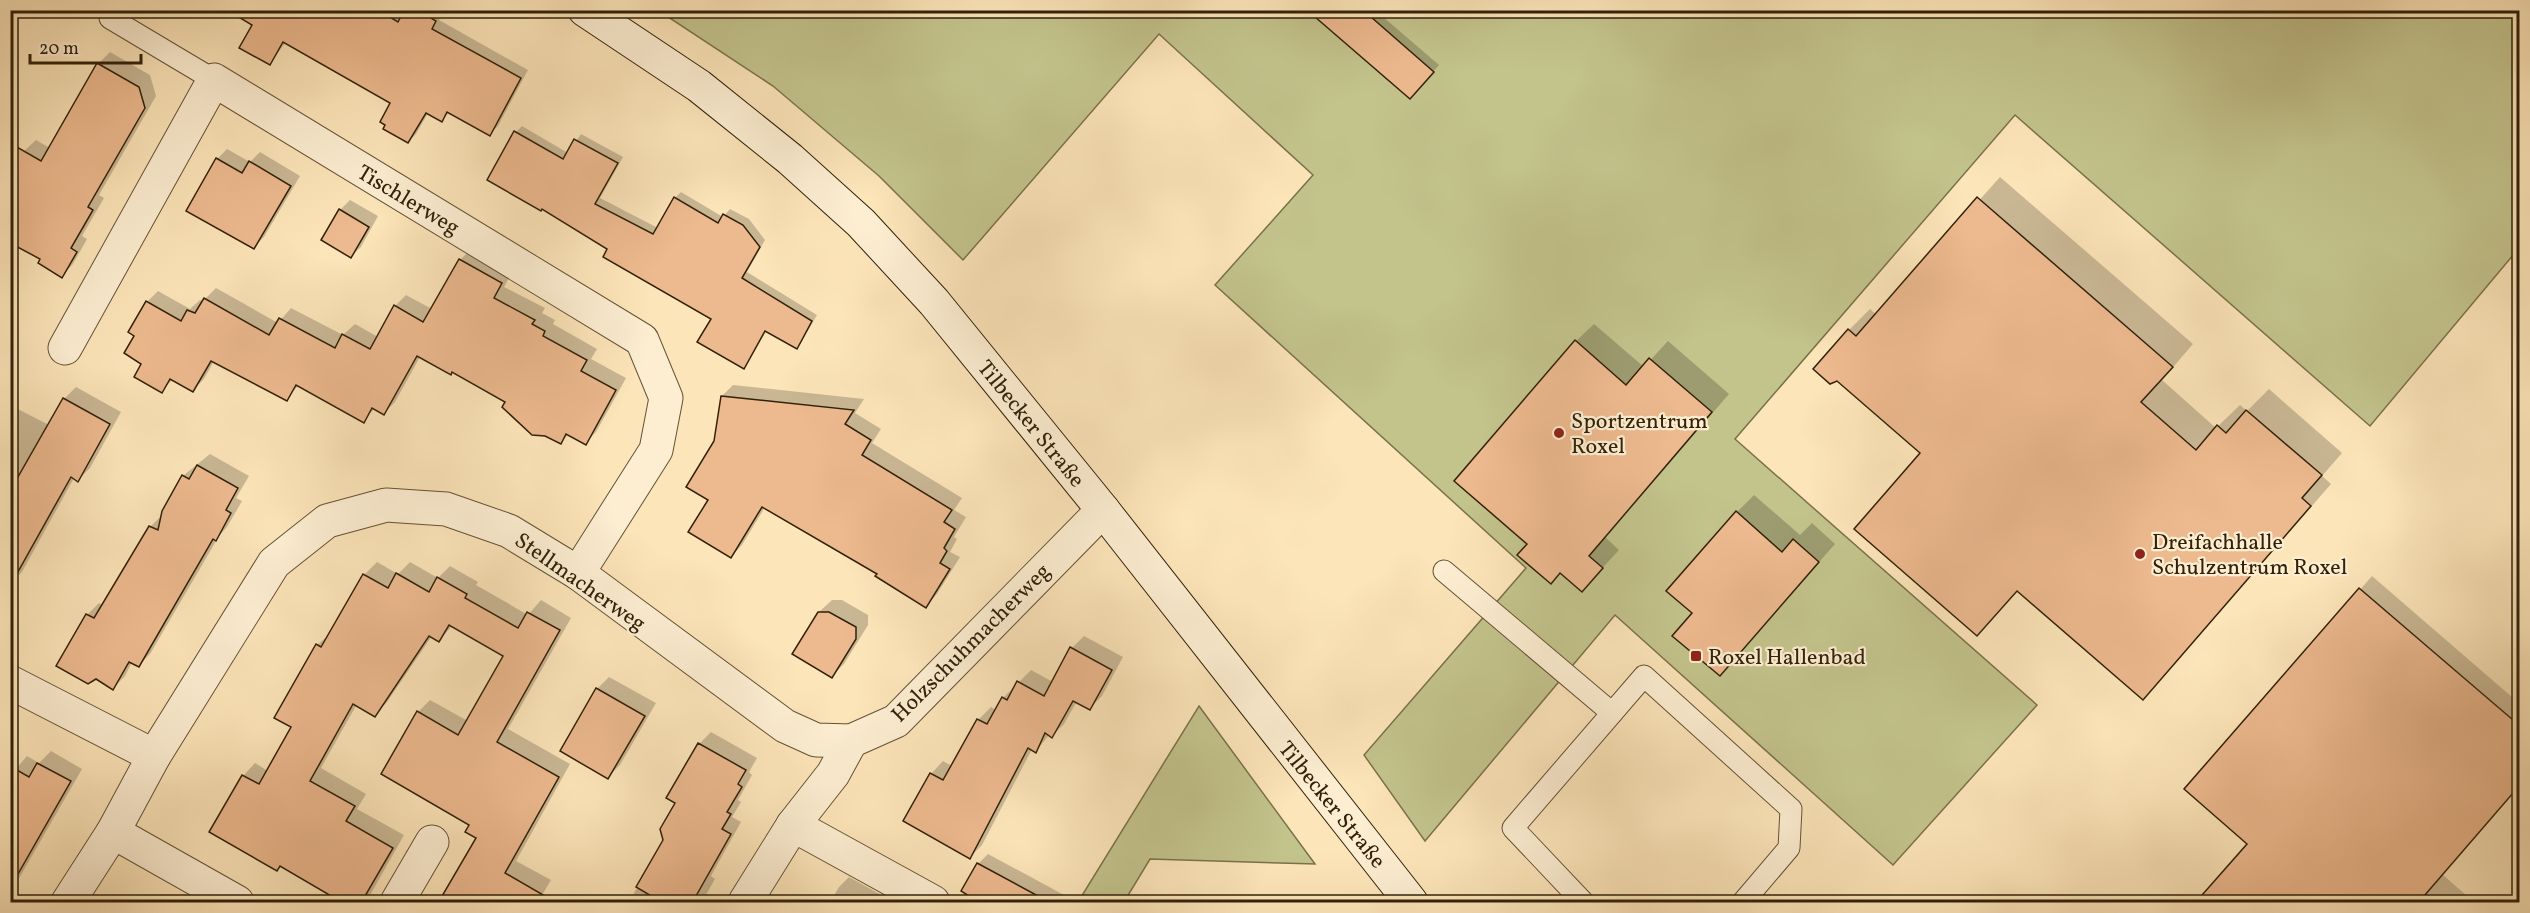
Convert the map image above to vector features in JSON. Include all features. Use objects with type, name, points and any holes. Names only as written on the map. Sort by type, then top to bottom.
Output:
[{"type":"street","name":"Tilbecker Straße","points":[[585,10],[699,86],[790,159],[861,223],[934,302],[1103,510],[1411,903]]},
{"type":"street","points":[[65,348],[214,80]]},
{"type":"street","name":"Tischlerweg","points":[[214,80],[642,340],[666,398],[656,450],[578,573]]},
{"type":"street","name":"Stellmacherweg","points":[[68,903],[113,832],[154,756],[274,563],[327,521],[386,505],[446,509],[509,531],[578,573],[785,726],[816,740],[851,741]]},
{"type":"street","name":"Holzschuhmacherweg","points":[[851,741],[896,721],[1103,510]]},
{"type":"street","points":[[10,682],[154,756]]},
{"type":"street","points":[[745,903],[793,825],[833,774],[851,741]]},
{"type":"street","points":[[793,825],[933,903]]},
{"type":"street","points":[[113,832],[237,903]]},
{"type":"street","points":[[397,903],[432,842]]},
{"type":"lane","points":[[110,18],[214,80]]},
{"type":"lane","points":[[1444,571],[1612,713]]},
{"type":"lane","points":[[1583,903],[1513,828],[1644,676],[1791,809],[1789,848],[1743,903]]},
{"type":"green space","name":"Sportzentrum Roxel","points":[[659,11],[2519,11],[2519,248],[2370,426],[2015,115],[1735,439],[2037,705],[1893,865],[1615,615],[1425,841],[1364,755],[1526,568],[1215,285],[1313,175],[1159,34],[963,260],[879,176],[773,86]]},
{"type":"green space","points":[[1199,706],[1315,864],[1150,859],[1124,902],[1078,902]]},
{"type":"building","points":[[227,10],[378,10],[398,22],[404,10],[418,10],[436,21],[432,29],[521,78],[490,136],[447,112],[442,122],[426,113],[408,143],[383,129],[385,125],[380,122],[390,103],[283,42],[270,65],[239,48],[252,25]]},
{"type":"building","points":[[1307,10],[1363,10],[1434,72],[1410,99]]},
{"type":"building","points":[[97,63],[139,87],[145,108],[88,207],[93,210],[71,248],[77,252],[62,278],[38,263],[40,259],[10,243],[10,143],[41,161]]},
{"type":"building","points":[[514,131],[563,159],[574,139],[618,163],[595,204],[653,234],[674,197],[718,223],[723,214],[743,225],[760,247],[742,278],[812,321],[797,349],[765,331],[744,369],[697,342],[711,319],[603,257],[607,249],[542,209],[541,211],[487,180]]},
{"type":"building","points":[[216,158],[242,173],[249,161],[291,186],[254,249],[186,211]]},
{"type":"building","points":[[1977,197],[2173,367],[2141,402],[2196,450],[2217,425],[2226,433],[2246,410],[2322,475],[2302,498],[2311,506],[2143,700],[2017,591],[1977,636],[1854,529],[1920,453],[1837,381],[1830,384],[1813,369],[1848,329],[1856,336]]},
{"type":"building","points":[[339,209],[369,227],[351,258],[321,240]]},
{"type":"building","points":[[459,259],[502,283],[494,298],[535,320],[532,324],[545,331],[543,336],[587,360],[581,371],[616,390],[586,445],[566,434],[561,444],[545,436],[532,435],[502,407],[505,402],[452,372],[451,375],[417,356],[384,415],[372,408],[364,423],[296,385],[287,401],[211,361],[193,392],[170,379],[162,393],[134,377],[141,364],[124,353],[134,336],[128,332],[146,301],[181,321],[187,310],[195,313],[204,298],[269,335],[279,318],[335,348],[342,334],[370,349],[394,305],[423,322]]},
{"type":"building","points":[[1575,340],[1626,385],[1649,358],[1712,412],[1589,556],[1603,568],[1582,592],[1560,573],[1551,584],[1517,555],[1527,544],[1454,481]]},
{"type":"building","points":[[721,396],[854,410],[845,424],[871,440],[862,455],[952,510],[944,522],[955,529],[944,548],[947,551],[940,563],[950,569],[926,608],[875,576],[877,574],[762,507],[731,558],[688,532],[708,500],[686,487],[714,441]]},
{"type":"building","points":[[63,398],[110,424],[78,482],[71,477],[10,586],[10,491]]},
{"type":"building","points":[[197,465],[238,488],[226,510],[231,513],[216,541],[213,539],[139,667],[129,662],[113,690],[96,679],[88,684],[56,666],[86,614],[94,618],[149,526],[158,530],[162,511],[182,475],[189,479]]},
{"type":"building","points":[[1736,511],[1782,552],[1793,539],[1819,562],[1720,676],[1672,636],[1692,613],[1666,591]]},
{"type":"building","points":[[396,573],[429,592],[437,577],[467,594],[465,598],[518,628],[527,612],[560,630],[497,742],[559,777],[505,873],[557,903],[438,903],[476,838],[465,832],[469,825],[381,774],[417,711],[458,735],[503,656],[449,625],[439,642],[429,636],[375,717],[353,704],[310,781],[355,806],[346,821],[393,848],[361,903],[343,903],[280,866],[277,871],[209,832],[242,775],[259,784],[291,727],[274,718],[316,644],[321,647],[363,574],[388,588]]},
{"type":"building","points":[[2359,588],[2520,726],[2520,785],[2418,903],[2195,903],[2247,844],[2184,789]]},
{"type":"building","points":[[818,612],[829,612],[856,627],[856,639],[832,678],[792,654]]},
{"type":"building","points":[[1070,647],[1112,670],[1090,710],[1073,701],[1052,738],[1045,733],[1036,753],[1028,748],[970,859],[903,821],[930,773],[943,780],[977,719],[987,724],[1002,697],[1007,700],[1017,681],[1044,696]]},
{"type":"building","points":[[596,688],[645,716],[608,779],[560,751]]},
{"type":"building","points":[[698,743],[746,770],[738,784],[742,787],[727,812],[731,814],[722,829],[731,834],[692,903],[663,903],[636,887],[663,840],[660,829],[675,803],[666,798]]},
{"type":"building","points":[[37,763],[71,781],[10,888],[10,766],[29,777]]},
{"type":"building","points":[[977,863],[1051,903],[980,903],[961,891]]},
{"type":"place","name":"Sportzentrum Roxel","points":[[1559,433]]},
{"type":"place","name":"Dreifachhalle Schulzentrum Roxel","points":[[2140,554]]},
{"type":"place","name":"Roxel Hallenbad","points":[[1696,656]]}]
